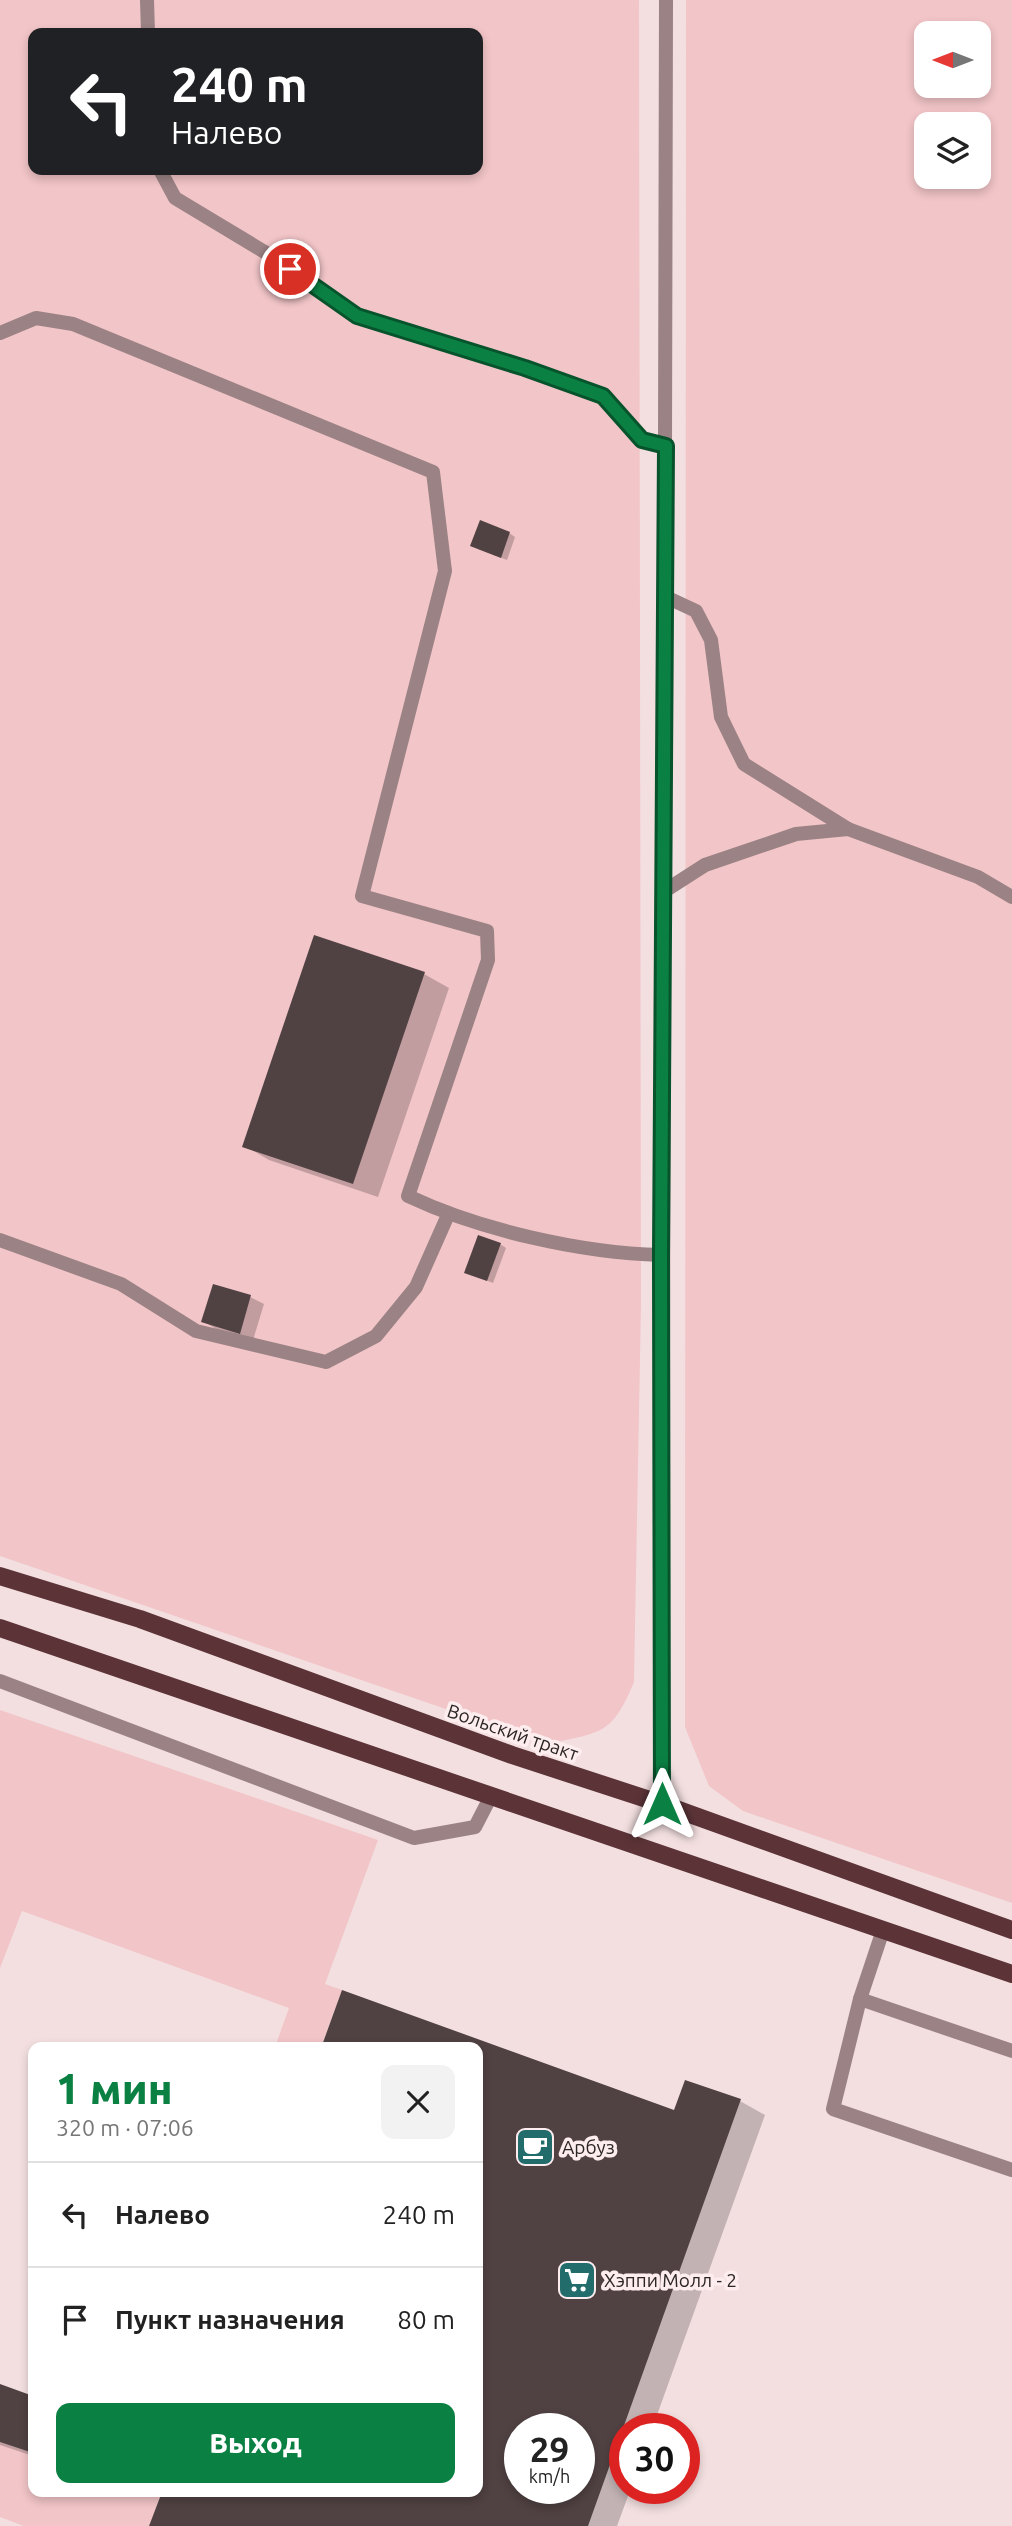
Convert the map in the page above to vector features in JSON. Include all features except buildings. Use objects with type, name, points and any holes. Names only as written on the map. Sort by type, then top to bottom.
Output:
[{"type":"main road","name":"Вольский тракт","points":[[0,1576],[140,1619],[512,1755],[662,1804],[1012,1930]]},
{"type":"main road","points":[[0,1628],[1012,1974]]},
{"type":"street","points":[[147,0],[148,28]]},
{"type":"street","points":[[662,1804],[661,1255],[666,597],[666,0]]},
{"type":"street","points":[[163,175],[175,198],[268,254],[357,316],[525,368],[603,396],[642,440],[666,446]]},
{"type":"street","points":[[0,333],[36,318],[73,324],[433,472],[445,571],[362,896],[487,931],[488,960],[408,1196],[448,1215],[616,1254],[661,1255]]},
{"type":"street","points":[[666,597],[696,611],[711,640],[721,717],[744,764],[848,829],[978,877],[1012,897]]},
{"type":"street","points":[[663,892],[705,865],[796,834],[848,829]]},
{"type":"street","points":[[0,1240],[121,1284],[196,1331],[327,1362],[376,1336],[416,1287],[448,1215]]},
{"type":"street","points":[[0,1681],[414,1838],[475,1827],[491,1796]]},
{"type":"street","points":[[883,1930],[860,1999],[832,2109],[1012,2170]]},
{"type":"street","points":[[860,1999],[1012,2051]]},
{"type":"shaded area","points":[[0,0],[639,0],[641,1304],[634,1682],[619,1712],[603,1728],[581,1737],[548,1744],[0,1556]]},
{"type":"shaded area","points":[[686,0],[1012,0],[1012,1903],[743,1811],[709,1786],[685,1727]]},
{"type":"shaded area","points":[[0,1710],[378,1840],[325,1984],[342,1990],[323,2042],[277,2042],[289,2008],[22,1911],[0,1968]]},
{"type":"shaded area","points":[[0,2442],[28,2451],[28,2497],[160,2497],[149,2526],[24,2526],[0,2517]]},
{"type":"place","name":"Арбуз","points":[[535,2147]]},
{"type":"place","name":"Хэппи Молл - 2","points":[[577,2280]]},
{"type":"route","points":[[290,269],[357,316],[525,368],[603,396],[642,440],[666,446],[661,1255],[662,1804]]}]
